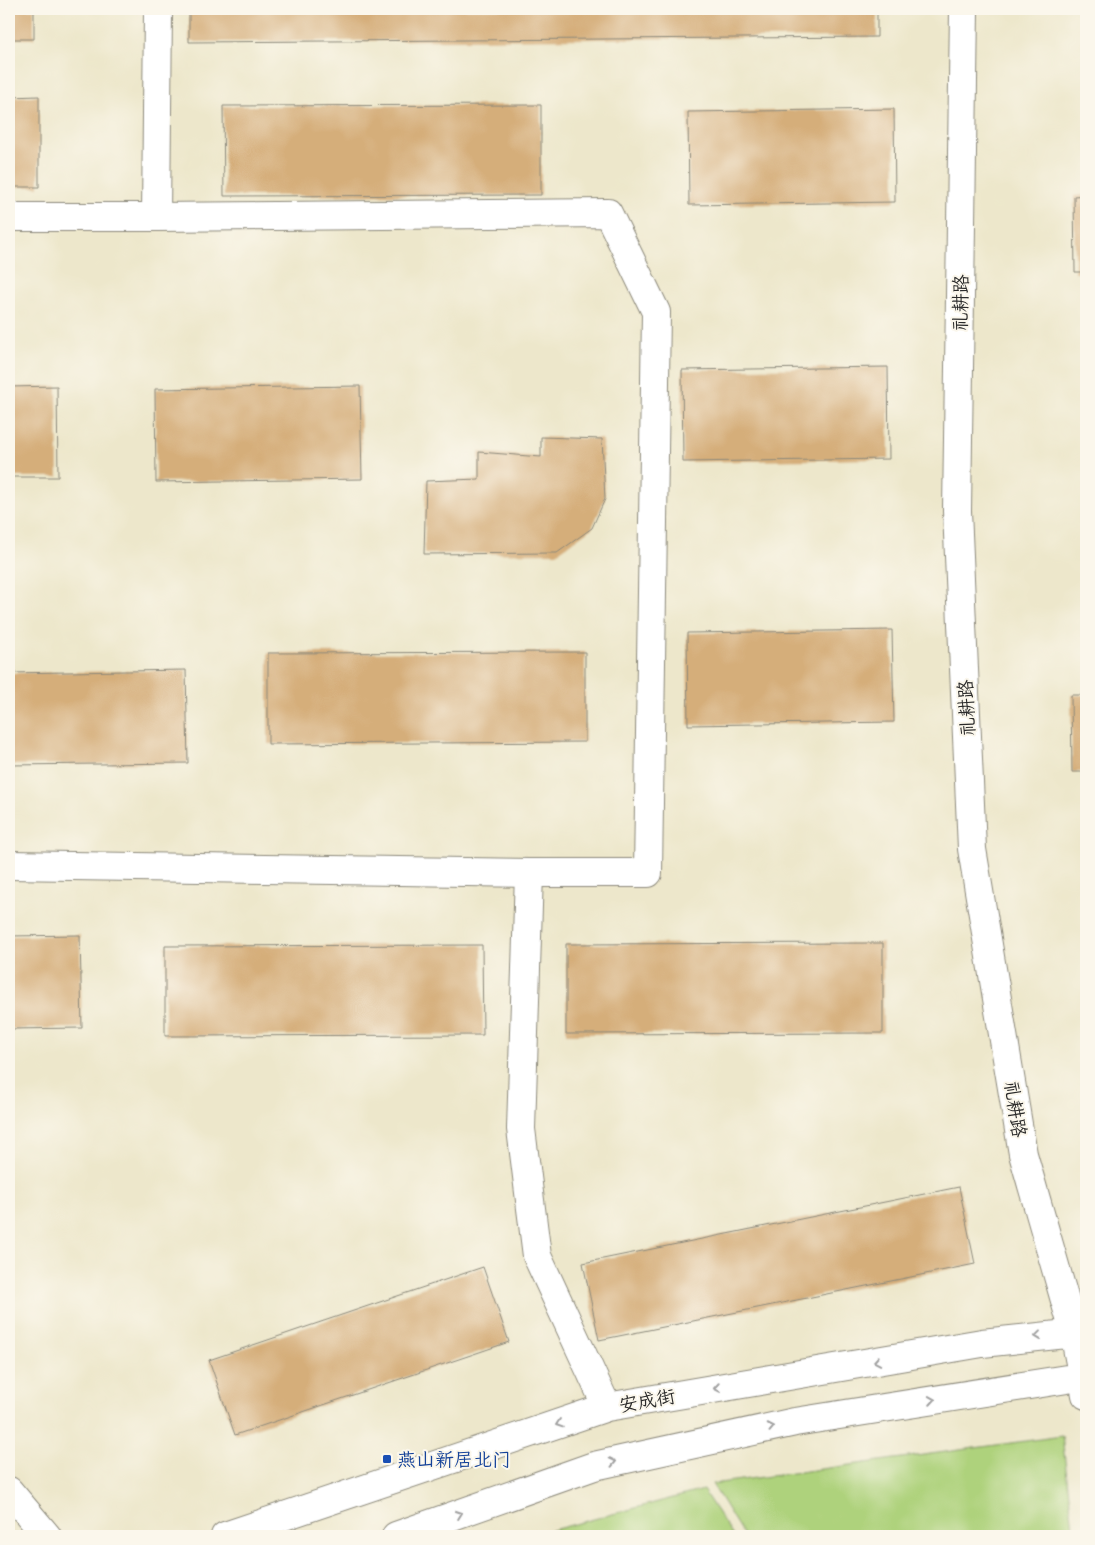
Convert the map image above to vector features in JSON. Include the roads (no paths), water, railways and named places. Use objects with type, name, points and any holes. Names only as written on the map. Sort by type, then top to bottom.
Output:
[{"type":"street","points":[[156,217],[158,9]]},
{"type":"street","name":"礼耕路","points":[[964,9],[957,511],[972,849],[1023,1154],[1080,1332],[1085,1382]]},
{"type":"street","points":[[9,217],[608,213],[656,312],[648,873],[528,873],[9,865]]},
{"type":"street","points":[[528,873],[521,1129],[537,1256],[607,1407]]},
{"type":"street","name":"安成街","points":[[225,1536],[607,1407],[982,1343],[1080,1332]]},
{"type":"street","points":[[396,1536],[594,1466],[795,1422],[1085,1382]]},
{"type":"street","points":[[9,1491],[47,1536]]},
{"type":"place","name":"燕山新居北门","points":[[387,1459]]}]
